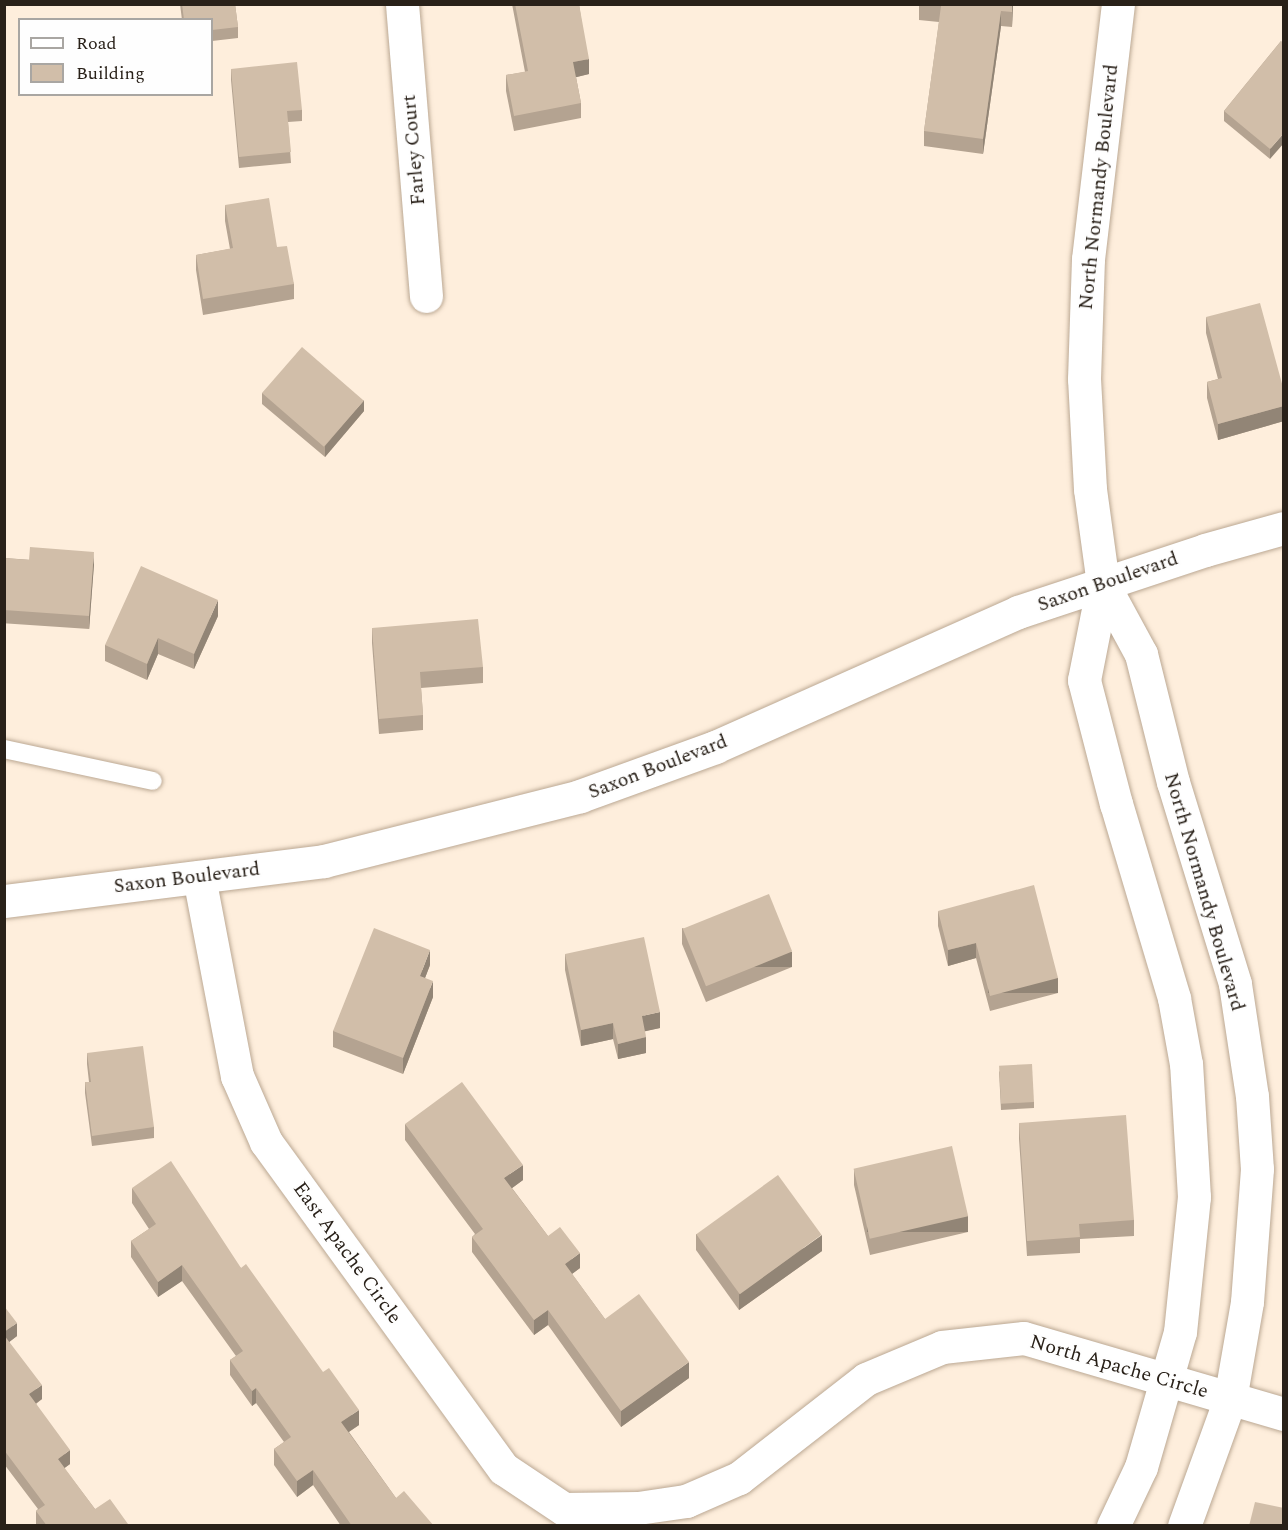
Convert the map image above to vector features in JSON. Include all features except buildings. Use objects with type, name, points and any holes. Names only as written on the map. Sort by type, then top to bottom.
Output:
[{"type":"street","name":"Farley Court","points":[[402,4],[426,296]]},
{"type":"street","name":"North Normandy Boulevard","points":[[1113,1526],[1141,1467],[1180,1332],[1189,1266],[1194,1197],[1193,1132],[1186,1064],[1174,998],[1116,804],[1084,680],[1103,584],[1090,489],[1084,379],[1088,259],[1118,4]]},
{"type":"street","name":"Saxon Boulevard","points":[[4,901],[324,861],[580,796],[715,747],[1018,612],[1284,528]]},
{"type":"street","name":"North Normandy Boulevard","points":[[1103,584],[1141,654],[1173,782],[1237,995],[1252,1096],[1257,1169],[1247,1302],[1230,1399],[1184,1526]]},
{"type":"street","name":"East Apache Circle","points":[[199,877],[237,1076],[266,1142],[504,1468],[565,1517],[638,1508]]},
{"type":"street","name":"North Apache Circle","points":[[638,1508],[686,1501],[739,1478],[866,1379],[942,1347],[1024,1338],[1284,1414]]},
{"type":"lane","points":[[4,749],[153,781]]}]
